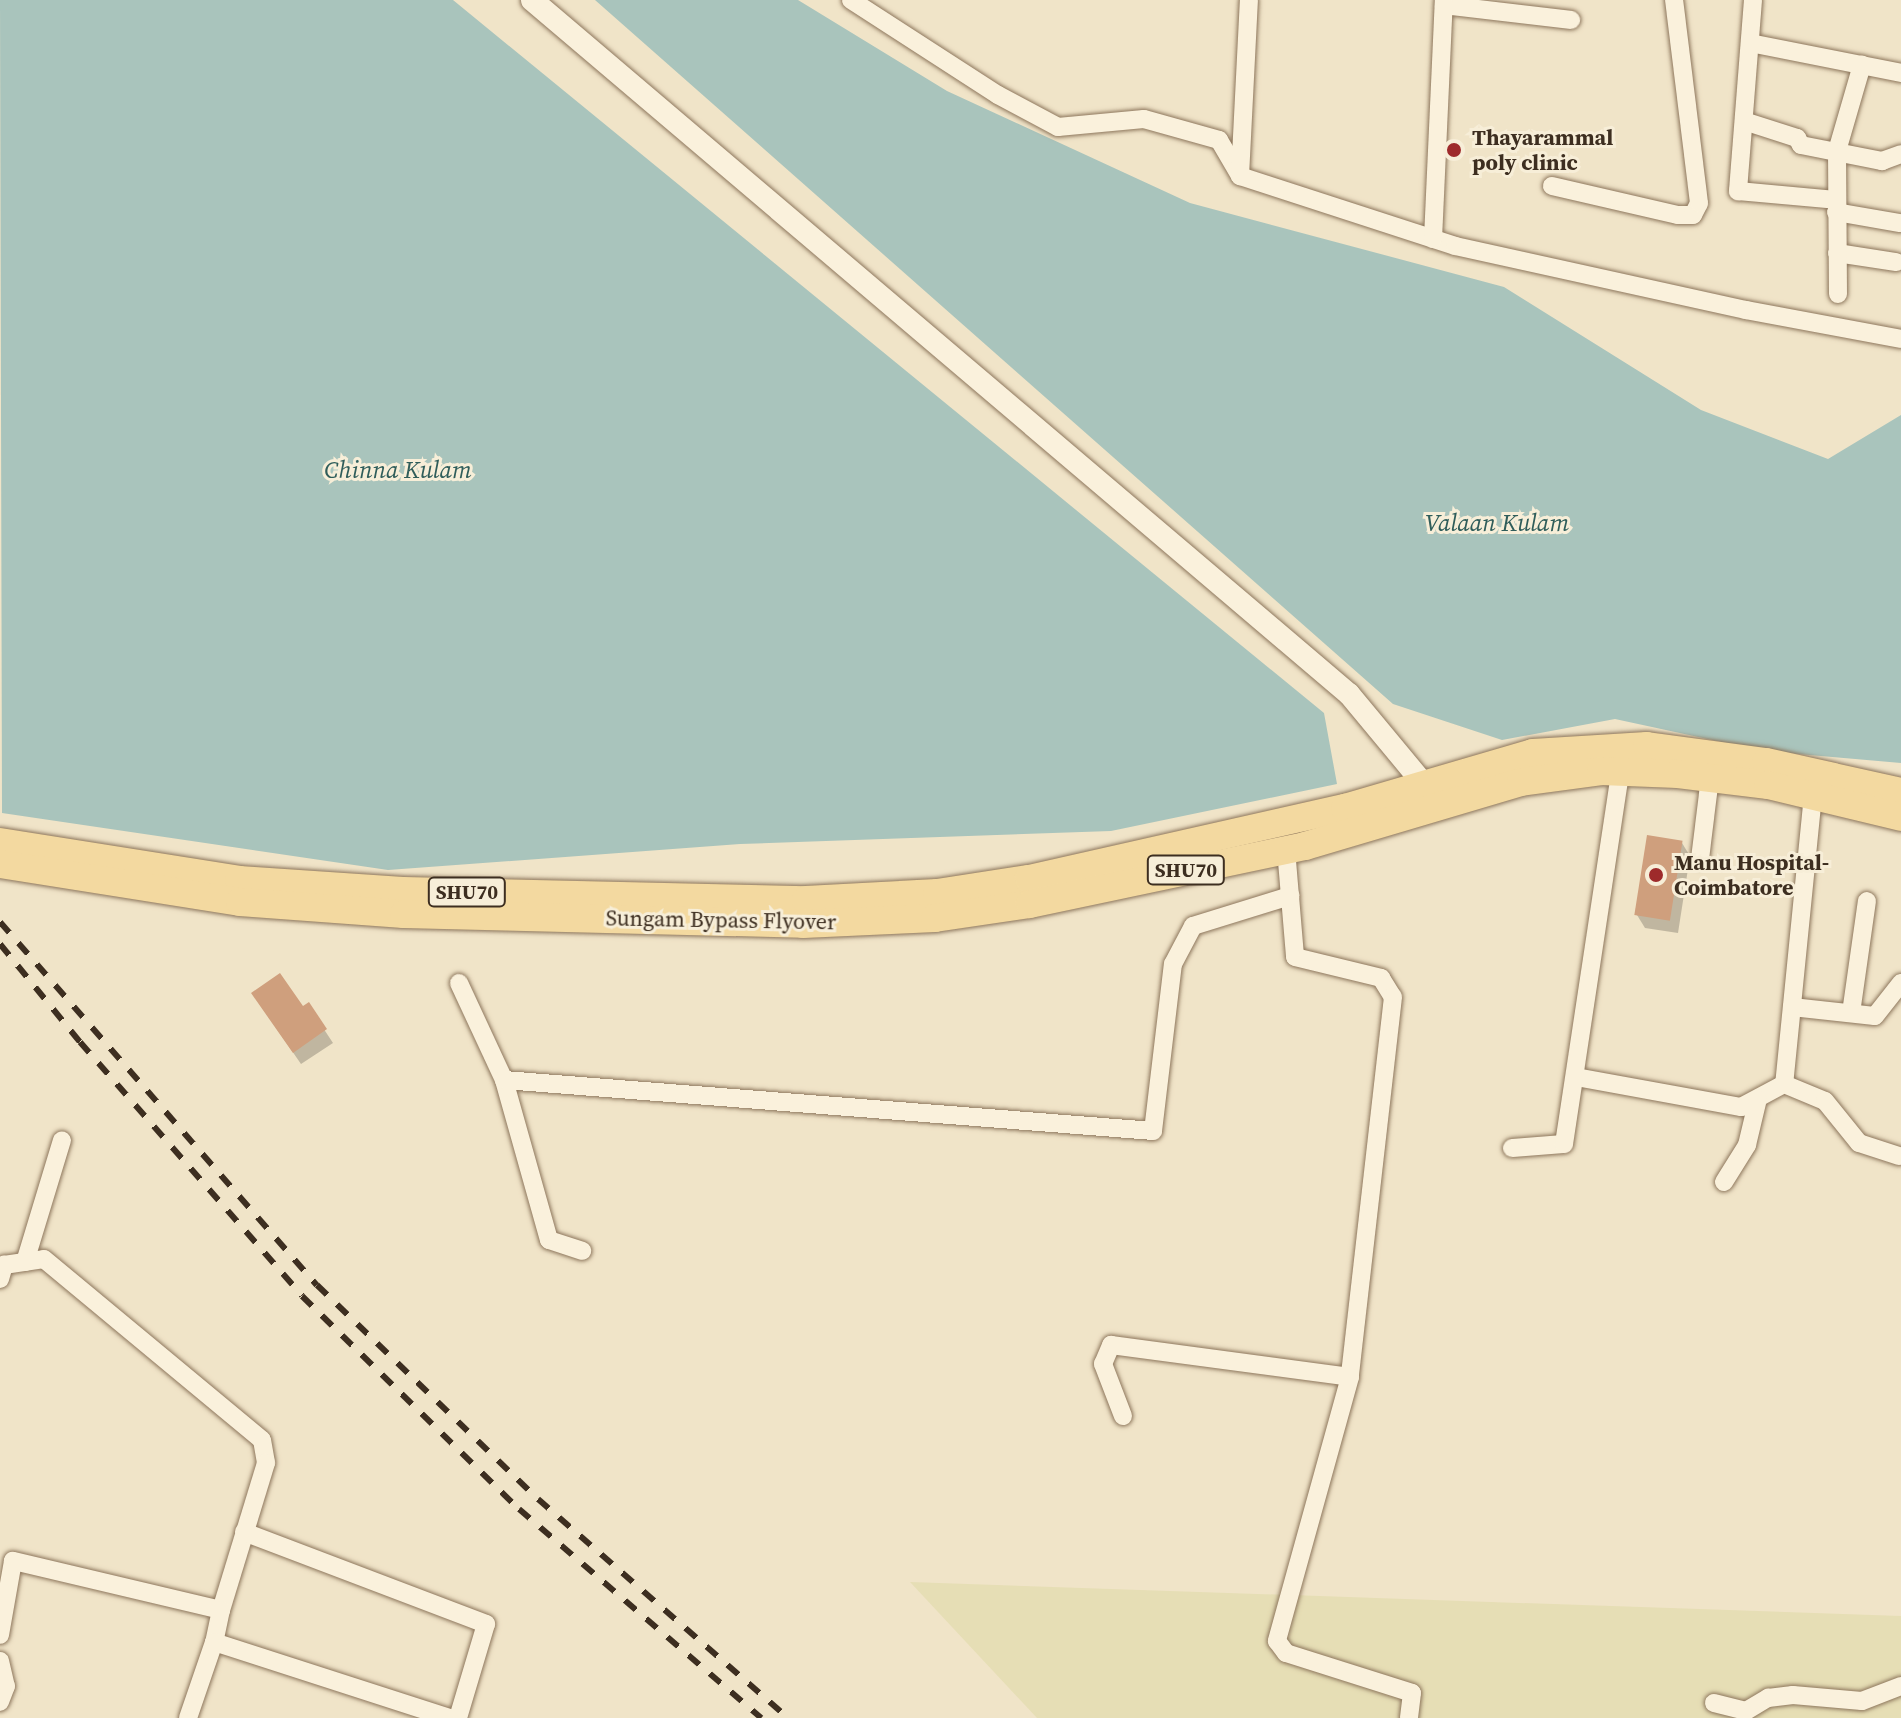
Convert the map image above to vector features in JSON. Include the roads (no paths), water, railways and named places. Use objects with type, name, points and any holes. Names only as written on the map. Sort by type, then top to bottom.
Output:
[{"type":"main road","name":"SHU70","points":[[1423,783],[1533,753],[1647,746],[1766,762],[1901,792]]},
{"type":"main road","name":"SHU70","points":[[1434,809],[1521,782],[1601,771],[1710,778],[1813,795],[1901,817]]},
{"type":"main road","name":"Sungam Bypass Flyover","points":[[0,864],[240,902],[404,914],[803,924],[936,906],[1029,879],[1345,808],[1423,783]]},
{"type":"main road","name":"Sungam Bypass Flyover","points":[[0,842],[239,880],[403,891],[936,906],[1030,904],[1286,849],[1434,809]]},
{"type":"street","points":[[532,0],[1349,694],[1423,783],[1434,809]]},
{"type":"street","points":[[851,0],[998,95],[1058,127],[1144,119],[1219,140],[1240,176],[1433,239],[1746,310],[1901,339]]},
{"type":"street","points":[[1240,176],[1249,0]]},
{"type":"street","points":[[1552,186],[1678,215],[1693,215],[1699,203],[1674,0]]},
{"type":"street","points":[[1753,0],[1738,191],[1836,206],[1900,223]]},
{"type":"street","points":[[1433,239],[1444,2],[1571,20]]},
{"type":"street","points":[[1750,43],[1901,73]]},
{"type":"street","points":[[1838,294],[1837,151],[1862,65]]},
{"type":"street","points":[[1744,121],[1797,138],[1801,145],[1882,161],[1901,154]]},
{"type":"street","points":[[1837,253],[1896,262]]},
{"type":"street","points":[[1512,1148],[1564,1144],[1620,772]]},
{"type":"street","points":[[1700,859],[1710,778]]},
{"type":"street","points":[[1784,1084],[1813,795]]},
{"type":"street","points":[[1286,849],[1295,957],[1381,978],[1393,997],[1350,1377],[1277,1641],[1286,1653],[1412,1693],[1409,1718]]},
{"type":"street","points":[[504,1080],[1153,1131],[1173,964],[1193,926],[1290,896]]},
{"type":"street","points":[[1851,1013],[1867,901]]},
{"type":"street","points":[[459,983],[504,1080],[549,1240],[582,1251]]},
{"type":"street","points":[[1792,1007],[1875,1016],[1901,983]]},
{"type":"street","points":[[1576,1077],[1741,1107],[1784,1084]]},
{"type":"street","points":[[1784,1084],[1825,1101],[1859,1143],[1899,1156]]},
{"type":"street","points":[[1724,1182],[1747,1145],[1758,1099]]},
{"type":"street","points":[[25,1262],[62,1140]]},
{"type":"street","points":[[0,1279],[4,1265],[44,1259],[262,1440],[266,1463],[214,1642],[188,1718]]},
{"type":"street","points":[[1123,1416],[1103,1364],[1111,1345],[1350,1377]]},
{"type":"street","points":[[244,1532],[486,1624],[458,1718]]},
{"type":"street","points":[[0,1635],[13,1561],[221,1610]]},
{"type":"street","points":[[214,1642],[449,1718]]},
{"type":"street","points":[[0,1661],[6,1686],[0,1702]]},
{"type":"street","points":[[1714,1703],[1746,1711],[1768,1698],[1793,1695],[1862,1701],[1901,1686]]},
{"type":"water","name":"Chinna Kulam","points":[[0,0],[453,0],[1324,713],[1337,784],[1111,831],[740,844],[388,870],[2,813]]},
{"type":"water","name":"Valaan Kulam","points":[[595,0],[798,0],[947,91],[1190,203],[1504,287],[1701,410],[1828,459],[1901,415],[1901,763],[1763,751],[1615,719],[1502,740],[1393,704]]},
{"type":"railway","points":[[0,922],[317,1285],[538,1499],[788,1718]]},
{"type":"railway","points":[[0,944],[80,1042],[302,1296],[519,1509],[761,1718]]},
{"type":"place","name":"Thayarammal poly clinic","points":[[1454,150]]},
{"type":"place","name":"Manu Hospital- Coimbatore","points":[[1656,875]]}]
